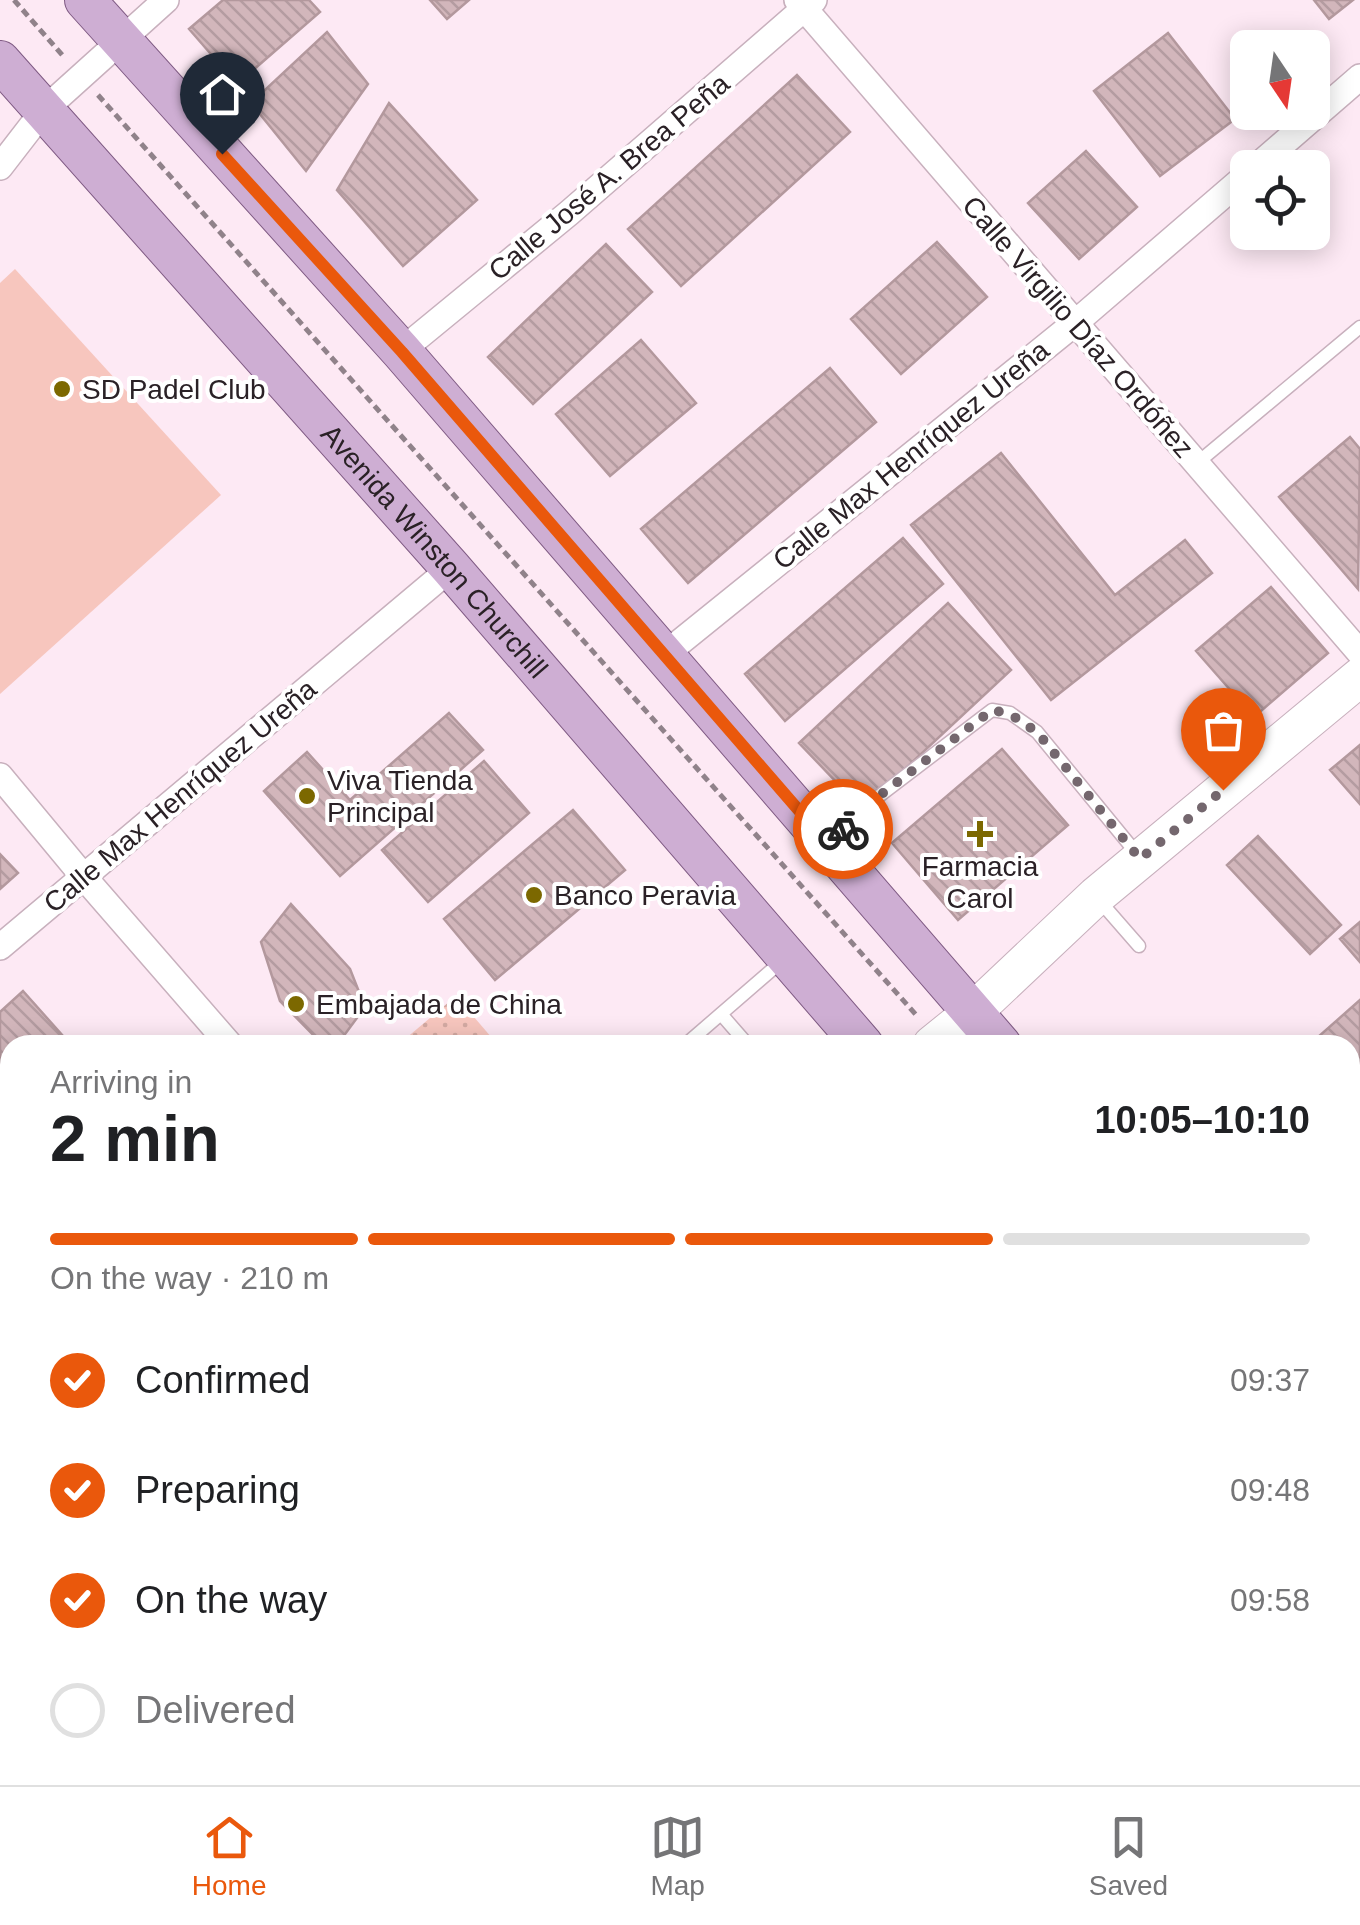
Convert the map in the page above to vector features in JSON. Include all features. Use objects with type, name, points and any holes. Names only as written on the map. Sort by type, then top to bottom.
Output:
[{"type":"main road","points":[[85,0],[402,352],[993,1035]]},
{"type":"main road","name":"Avenida Winston Churchill","points":[[0,61],[452,568],[854,1035]]},
{"type":"street","points":[[0,166],[44,110],[166,0]]},
{"type":"street","name":"Calle Virgilio Díaz Ordóñez","points":[[805,3],[1075,324],[1360,653]]},
{"type":"street","name":"Calle José A. Brea Peña","points":[[402,352],[568,213],[805,3]]},
{"type":"street","points":[[1276,150],[1360,77]]},
{"type":"street","name":"Calle Max Henríquez Ureña","points":[[664,655],[1075,324],[1230,190]]},
{"type":"street","name":"Calle Max Henríquez Ureña","points":[[0,946],[452,568]]},
{"type":"street","points":[[944,1035],[1096,896],[1360,677]]},
{"type":"street","points":[[0,776],[221,1035]]},
{"type":"lane","points":[[1196,464],[1360,327]]},
{"type":"lane","points":[[828,844],[862,809],[992,710],[1010,714],[1037,732],[1140,859]]},
{"type":"lane","points":[[1096,896],[1139,946]]},
{"type":"lane","points":[[697,1035],[787,956]]},
{"type":"lane","points":[[721,1014],[739,1035]]},
{"type":"path","points":[[14,0],[929,1035]]},
{"type":"shaded area","name":"SD Padel Club","points":[[15,269],[221,495],[0,694],[0,283]]},
{"type":"shaded area","points":[[456,996],[489,1035],[410,1035]]},
{"type":"building","points":[[223,0],[309,0],[320,12],[237,84],[189,29]]},
{"type":"building","points":[[430,0],[469,0],[447,19]]},
{"type":"building","points":[[1314,0],[1353,0],[1329,19]]},
{"type":"building","points":[[327,32],[368,84],[306,171],[251,103]]},
{"type":"building","points":[[1168,33],[1230,113],[1230,123],[1160,176],[1094,91]]},
{"type":"building","points":[[797,75],[850,132],[681,286],[628,229]]},
{"type":"building","points":[[389,103],[477,200],[403,266],[337,190]]},
{"type":"building","points":[[1086,151],[1137,207],[1079,259],[1028,203]]},
{"type":"building","points":[[937,242],[987,297],[901,374],[851,319]]},
{"type":"building","points":[[606,244],[652,292],[533,404],[488,357]]},
{"type":"building","points":[[641,340],[696,403],[610,476],[556,414]]},
{"type":"building","points":[[830,368],[876,422],[688,583],[641,529]]},
{"type":"building","points":[[1350,437],[1360,449],[1358,589],[1279,497]]},
{"type":"building","points":[[1001,453],[1115,595],[1185,540],[1212,573],[1051,700],[911,525]]},
{"type":"building","points":[[903,538],[943,584],[785,721],[745,674]]},
{"type":"building","points":[[1271,587],[1328,653],[1254,717],[1196,651]]},
{"type":"building","points":[[948,603],[1011,670],[862,809],[799,743]]},
{"type":"building","name":"Viva Tienda Principal","points":[[449,713],[483,750],[340,876],[264,791],[307,752],[350,800]]},
{"type":"building","points":[[1360,745],[1360,804],[1330,770]]},
{"type":"building","name":"Farmacia Carol","points":[[1002,749],[1068,825],[958,920],[892,843]]},
{"type":"building","points":[[484,761],[529,813],[428,902],[382,850]]},
{"type":"building","name":"Banco Peravia","points":[[573,810],[625,870],[495,980],[444,919]]},
{"type":"building","points":[[1258,836],[1341,925],[1310,954],[1227,865]]},
{"type":"building","points":[[0,854],[18,873],[0,889]]},
{"type":"building","points":[[291,904],[350,969],[365,1007],[344,1035],[313,1035],[280,1001],[261,942]]},
{"type":"building","points":[[1360,922],[1360,962],[1340,939]]},
{"type":"building","points":[[23,991],[62,1035],[0,1035],[0,1012]]},
{"type":"building","points":[[1360,1000],[1360,1035],[1320,1035]]},
{"type":"way so far","points":[[843,829],[862,809],[992,710],[1010,714],[1037,732],[1140,859],[1223,790]]},
{"type":"place","name":"SD Padel Club","points":[[62,389]]},
{"type":"place","name":"Viva Tienda Principal","points":[[307,796]]},
{"type":"place","name":"Farmacia Carol","points":[[980,834]]},
{"type":"place","name":"Banco Peravia","points":[[534,895]]},
{"type":"place","name":"Embajada de China","points":[[296,1004]]},
{"type":"route","points":[[222,154],[402,352],[828,844],[843,829]]}]
